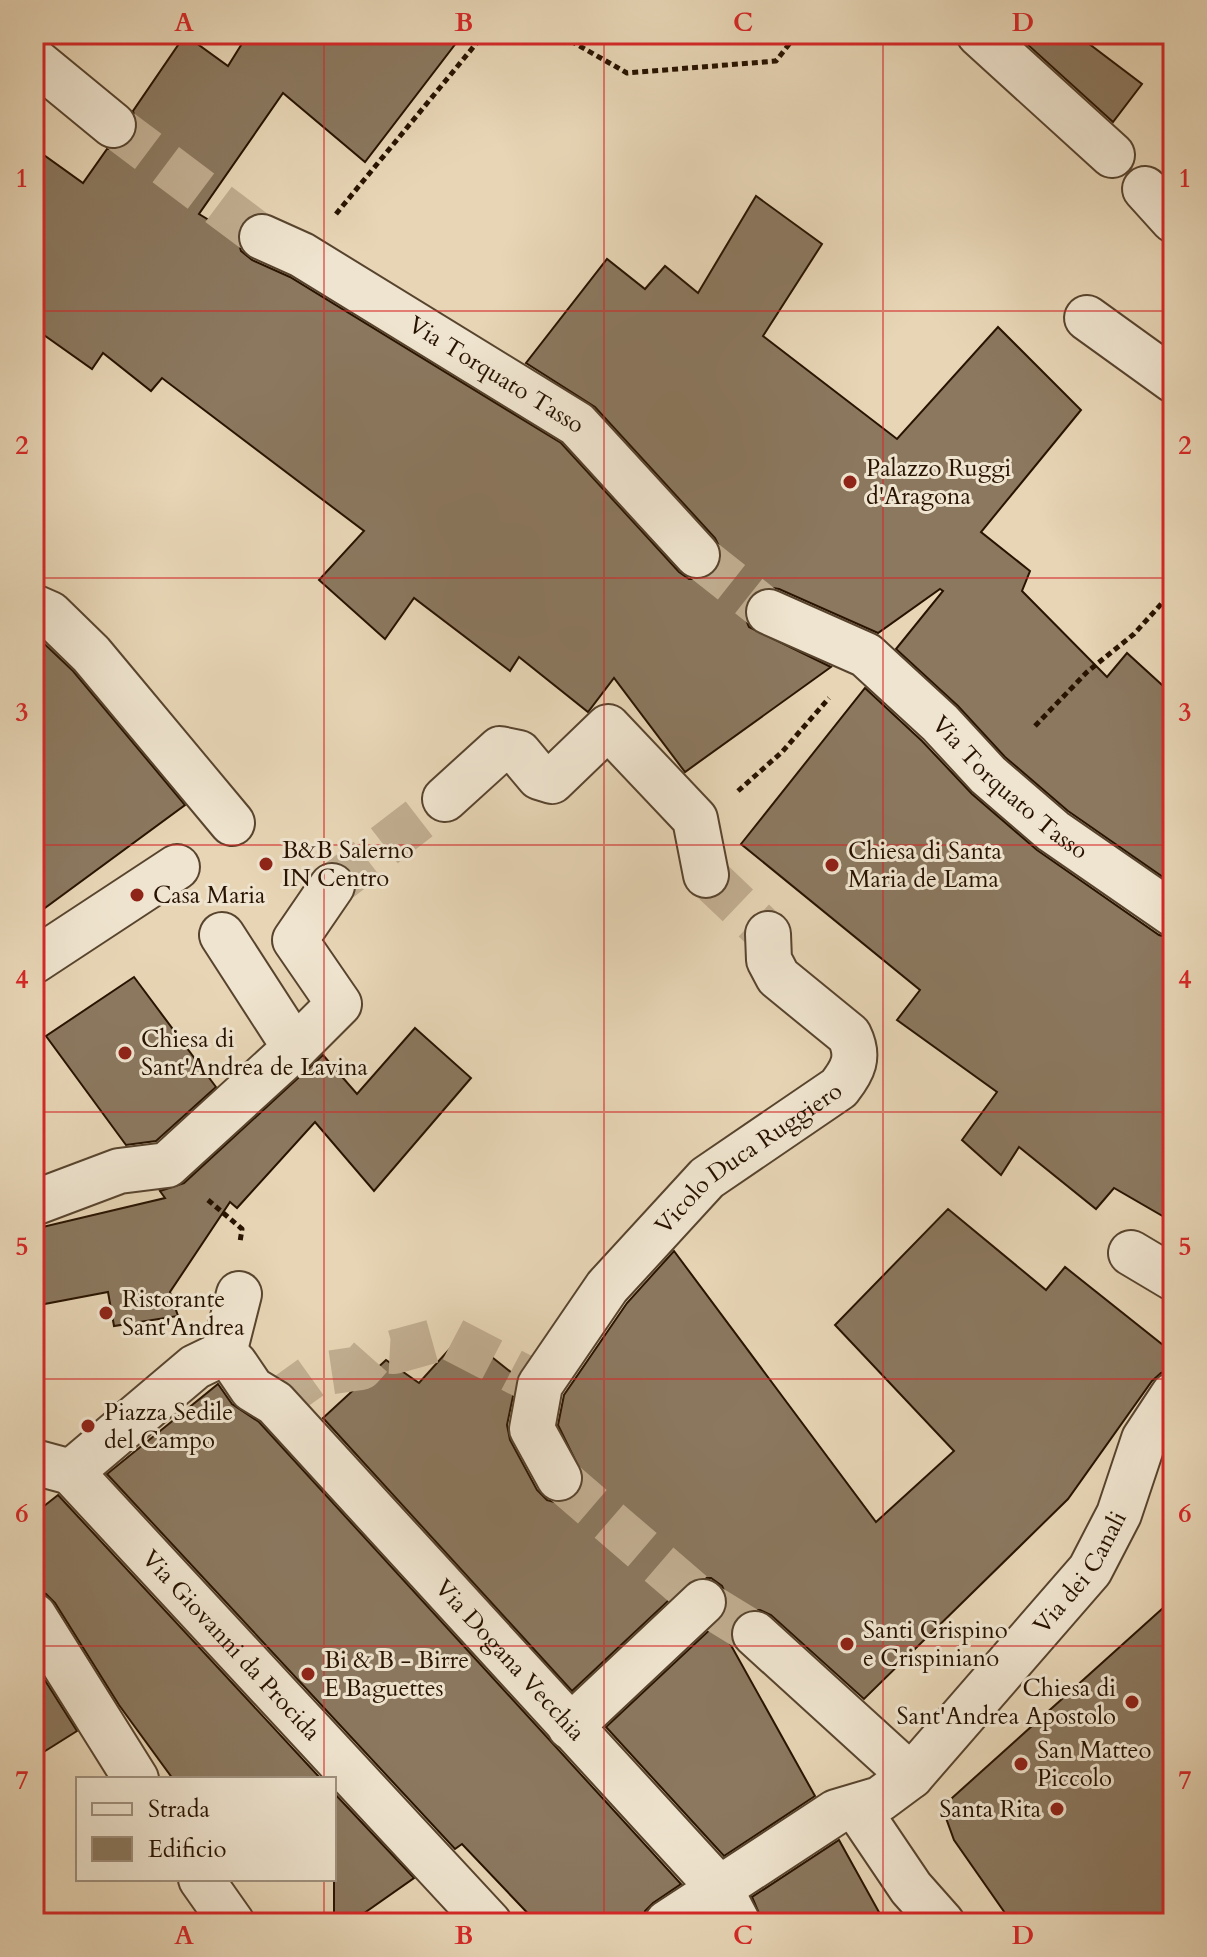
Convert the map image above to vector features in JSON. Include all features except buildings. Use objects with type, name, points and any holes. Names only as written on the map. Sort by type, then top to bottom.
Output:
[{"type":"street","points":[[979,34],[1112,155]]},
{"type":"street","points":[[34,60],[113,125]]},
{"type":"street","name":"Via Torquato Tasso","points":[[262,237],[302,255],[577,424],[697,555]]},
{"type":"street","points":[[1087,318],[1173,380]]},
{"type":"street","points":[[34,607],[50,614],[91,654],[232,823]]},
{"type":"street","name":"Via Torquato Tasso","points":[[769,612],[866,655],[940,723],[988,775],[1042,821],[1173,914]]},
{"type":"street","points":[[445,799],[500,749],[519,753],[539,777],[552,781],[608,727],[695,819],[706,875]]},
{"type":"street","points":[[34,961],[177,867]]},
{"type":"street","points":[[34,1203],[119,1171],[167,1165],[339,1004],[295,940],[332,886]]},
{"type":"street","name":"Vicolo Duca Ruggiero","points":[[559,1478],[532,1429],[540,1385],[607,1287],[707,1178],[839,1088],[853,1071],[855,1046],[849,1035],[778,977],[769,960],[768,934]]},
{"type":"street","points":[[222,935],[295,1048]]},
{"type":"street","points":[[1131,1253],[1173,1278]]},
{"type":"street","points":[[52,1467],[195,1367],[224,1353],[239,1294]]},
{"type":"street","name":"Via Dogana Vecchia","points":[[224,1353],[252,1389],[275,1403],[729,1906]]},
{"type":"street","name":"Via dei Canali","points":[[667,1923],[729,1906],[836,1812],[880,1799],[911,1776],[1090,1570],[1119,1514],[1144,1439],[1173,1395]]},
{"type":"street","name":"Via Giovanni da Procida","points":[[52,1467],[489,1923]]},
{"type":"street","points":[[570,1727],[703,1602]]},
{"type":"street","points":[[34,1616],[135,1777]]},
{"type":"street","points":[[755,1634],[911,1776]]},
{"type":"street","points":[[857,1808],[911,1888],[942,1923]]},
{"type":"street","points":[[202,1881],[232,1923]]},
{"type":"path","points":[[302,255],[484,34]]},
{"type":"path","points":[[552,34],[569,40],[627,73],[776,61],[797,34]]},
{"type":"path","points":[[1035,726],[1087,672],[1134,634],[1173,591]]},
{"type":"path","points":[[695,819],[726,800],[774,760],[866,655]]},
{"type":"path","points":[[167,1165],[242,1229],[237,1259],[239,1294]]},
{"type":"tunnel","points":[[113,125],[262,237]]},
{"type":"tunnel","points":[[697,555],[769,612]]},
{"type":"tunnel","points":[[332,886],[445,799]]},
{"type":"tunnel","points":[[706,875],[768,934]]},
{"type":"tunnel","points":[[275,1403],[314,1375],[361,1368],[376,1351],[394,1352],[448,1337],[540,1385]]},
{"type":"tunnel","points":[[559,1478],[703,1602],[755,1634]]},
{"type":"place","name":"Palazzo Ruggi d'Aragona","points":[[850,482]]},
{"type":"place","name":"B&B Salerno IN Centro","points":[[266,864]]},
{"type":"place","name":"Chiesa di Santa Maria de Lama","points":[[832,865]]},
{"type":"place","name":"Casa Maria","points":[[137,895]]},
{"type":"place","name":"Chiesa di Sant'Andrea de Lavina","points":[[125,1053]]},
{"type":"place","name":"Ristorante Sant'Andrea","points":[[106,1313]]},
{"type":"place","name":"Piazza Sedile del Campo","points":[[88,1426]]},
{"type":"place","name":"Santi Crispino e Crispiniano","points":[[847,1644]]},
{"type":"place","name":"Bi & B - Birre E Baguettes","points":[[308,1674]]},
{"type":"place","name":"Chiesa di Sant'Andrea Apostolo","points":[[1132,1702]]},
{"type":"place","name":"San Matteo Piccolo","points":[[1021,1764]]},
{"type":"place","name":"Santa Rita","points":[[1057,1809]]}]
